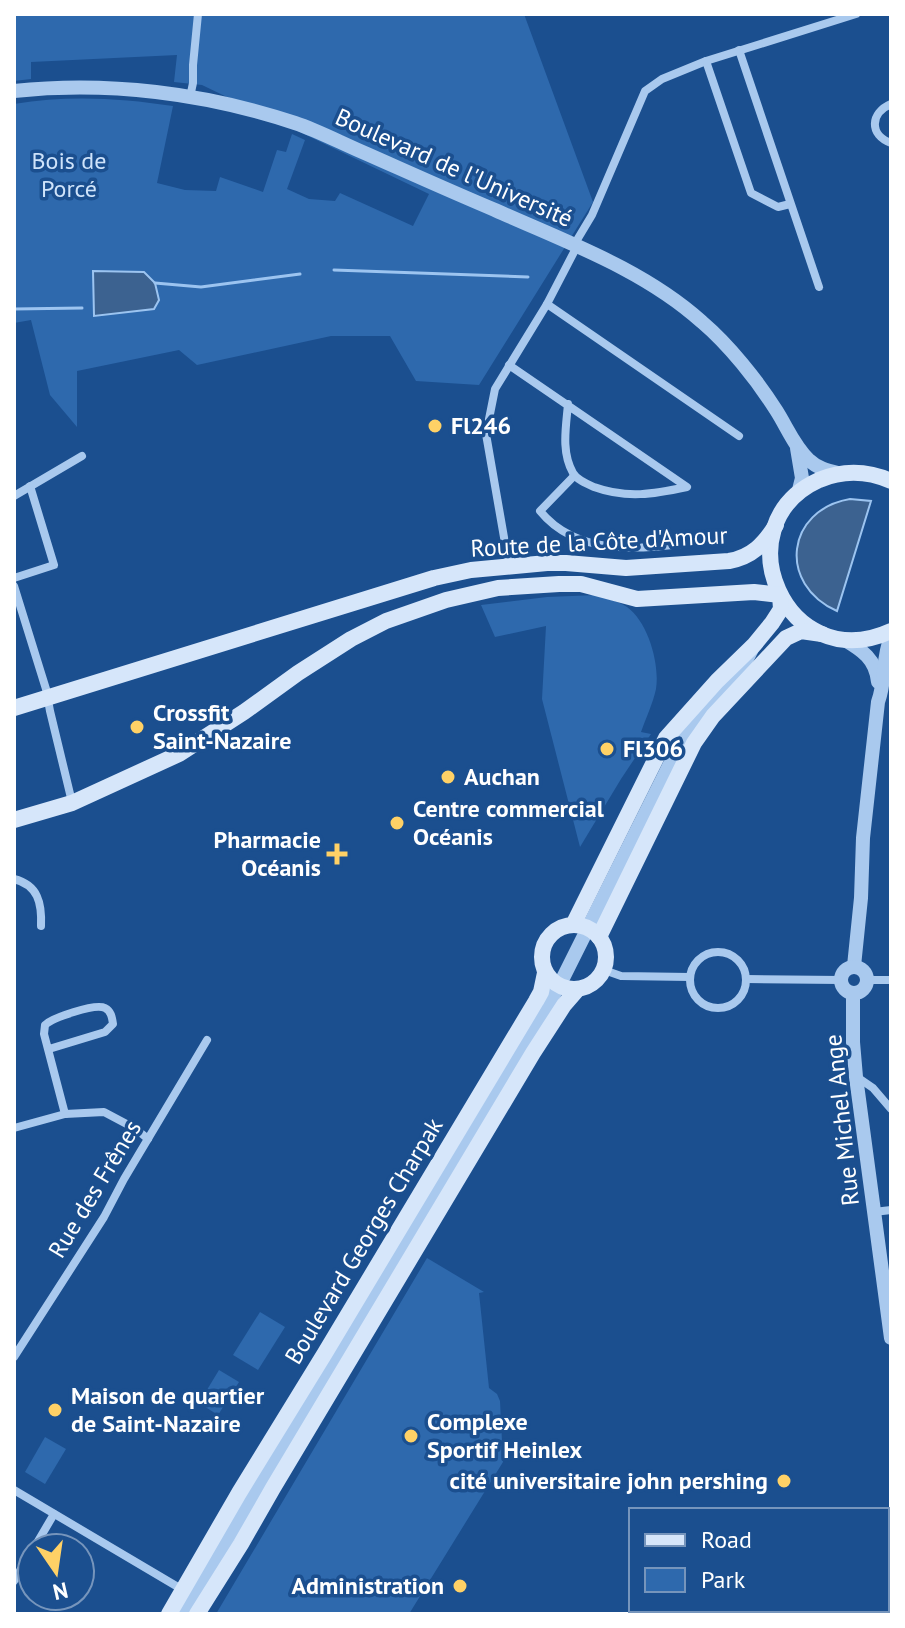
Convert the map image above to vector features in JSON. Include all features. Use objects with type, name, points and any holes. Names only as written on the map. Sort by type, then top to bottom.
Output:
[{"type":"main road","points":[[798,494],[815,482],[842,474],[864,473],[887,477]]},
{"type":"main road","name":"Route de la Côte d'Amour","points":[[14,708],[434,578],[471,570],[566,563],[635,567],[729,561],[744,557],[766,541],[798,494]]},
{"type":"main road","points":[[776,525],[770,560],[780,595],[798,618],[822,634]]},
{"type":"main road","name":"Route de la Côte d'Amour","points":[[14,820],[72,803],[193,746],[351,639],[386,621],[432,604],[498,588],[539,584],[581,584],[637,599],[754,592],[780,595]]},
{"type":"main road","points":[[604,970],[606,953],[587,930],[581,908],[666,738],[772,623],[781,609],[780,595]]},
{"type":"main road","points":[[587,930],[609,919],[694,743],[713,716],[763,662],[792,634],[801,631],[843,639],[891,634]]},
{"type":"main road","name":"Boulevard Georges Charpak","points":[[169,1614],[536,1001],[545,973],[541,958],[545,943],[556,930],[587,930]]},
{"type":"main road","name":"Boulevard Georges Charpak","points":[[197,1614],[517,1079],[564,1005],[577,990],[593,984],[604,970]]},
{"type":"main road","points":[[545,973],[559,986],[577,990]]},
{"type":"street","points":[[190,97],[198,14]]},
{"type":"street","points":[[509,566],[486,434],[495,389],[547,304],[574,252],[645,91],[662,79],[706,61],[856,14]]},
{"type":"street","points":[[739,50],[819,287]]},
{"type":"street","points":[[706,61],[751,193],[778,207],[790,204]]},
{"type":"street","name":"Boulevard de l'Université","points":[[14,91],[65,87],[115,88],[190,97],[244,108],[305,127],[576,246],[663,290],[703,322],[759,386],[797,447],[814,464],[842,474]]},
{"type":"street","points":[[891,104],[878,113],[875,125],[880,136],[891,143]]},
{"type":"street","points":[[547,304],[739,436]]},
{"type":"street","points":[[509,365],[568,404],[687,487],[634,495],[612,493],[588,485],[574,476],[564,431],[568,404]]},
{"type":"street","name":"Boulevard de l'Université","points":[[797,447],[802,478],[798,494]]},
{"type":"street","points":[[14,496],[82,456]]},
{"type":"street","points":[[574,476],[540,511],[570,535],[618,547],[660,547],[705,541]]},
{"type":"street","points":[[14,578],[54,565],[30,486]]},
{"type":"street","points":[[14,586],[48,698],[72,803]]},
{"type":"street","points":[[878,702],[891,634]]},
{"type":"street","points":[[843,639],[863,652],[875,667],[878,677],[854,966]]},
{"type":"street","points":[[183,1614],[559,986],[685,734],[740,672],[754,645]]},
{"type":"street","points":[[740,672],[763,662]]},
{"type":"street","points":[[14,879],[26,882],[35,892],[42,911],[41,926]]},
{"type":"street","points":[[720,952],[741,964],[746,979],[737,1001],[722,1008],[713,1008],[693,993],[690,977],[703,956],[720,952]]},
{"type":"street","points":[[854,966],[865,972],[867,980],[864,988],[853,993],[846,990],[841,980],[843,972],[854,966]]},
{"type":"street","points":[[604,970],[621,976],[690,977]]},
{"type":"street","points":[[746,979],[841,980]]},
{"type":"street","points":[[867,980],[891,980]]},
{"type":"street","name":"Rue Michel Ange","points":[[853,993],[856,1077],[891,1338]]},
{"type":"street","points":[[49,1049],[105,1032],[113,1024],[112,1015],[106,1008],[97,1006],[50,1019],[45,1025],[44,1034],[65,1114]]},
{"type":"street","name":"Rue des Frênes","points":[[14,1357],[104,1217],[207,1040]]},
{"type":"street","points":[[856,1077],[873,1088],[891,1109]]},
{"type":"street","points":[[14,1128],[65,1114],[104,1112],[148,1139]]},
{"type":"street","points":[[874,1212],[891,1210]]},
{"type":"street","points":[[14,1490],[184,1591]]},
{"type":"street","points":[[43,1532],[54,1514]]},
{"type":"green space","name":"Bois de Porcé","points":[[14,14],[524,14],[593,202],[479,385],[416,381],[390,336],[331,336],[197,365],[179,350],[77,371],[77,427],[50,395],[31,320],[14,323],[14,104],[54,99],[94,99],[173,106],[157,183],[185,190],[216,191],[220,177],[263,192],[277,150],[286,152],[292,134],[305,140],[287,189],[309,199],[335,201],[340,193],[413,226],[429,194],[202,85],[174,82],[177,55],[31,62],[31,79],[14,81]]},
{"type":"green space","points":[[597,595],[624,605],[641,623],[651,644],[657,679],[655,694],[641,732],[651,734],[580,847],[542,699],[546,626],[495,637],[481,605]]},
{"type":"green space","name":"Complexe Sportif Heinlex","points":[[427,1258],[484,1292],[479,1293],[489,1388],[500,1401],[503,1462],[409,1614],[216,1614]]},
{"type":"green space","points":[[260,1312],[285,1327],[258,1370],[233,1355]]},
{"type":"green space","points":[[219,1370],[239,1382],[218,1415],[199,1403]]},
{"type":"green space","points":[[45,1437],[66,1449],[45,1484],[25,1472]]},
{"type":"shaded area","points":[[93,271],[144,272],[155,283],[159,300],[154,309],[94,316]]},
{"type":"shaded area","points":[[850,499],[871,501],[837,611],[818,599],[805,584],[798,567],[797,549],[802,532],[813,517],[829,506]]},
{"type":"waterway","points":[[334,270],[528,277]]},
{"type":"waterway","points":[[155,283],[201,287],[300,274]]},
{"type":"waterway","points":[[14,309],[82,308]]},
{"type":"place","name":"Fl246","points":[[435,426]]},
{"type":"place","name":"Crossfit Saint-Nazaire","points":[[137,727]]},
{"type":"place","name":"Fl306","points":[[607,749]]},
{"type":"place","name":"Auchan","points":[[448,777]]},
{"type":"place","name":"Centre commercial Océanis","points":[[397,823]]},
{"type":"place","name":"Pharmacie Océanis","points":[[337,854]]},
{"type":"place","name":"Maison de quartier de Saint-Nazaire","points":[[55,1410]]},
{"type":"place","name":"Complexe Sportif Heinlex","points":[[411,1436]]},
{"type":"place","name":"cité universitaire john pershing","points":[[784,1481]]},
{"type":"place","name":"Administration","points":[[460,1586]]}]
